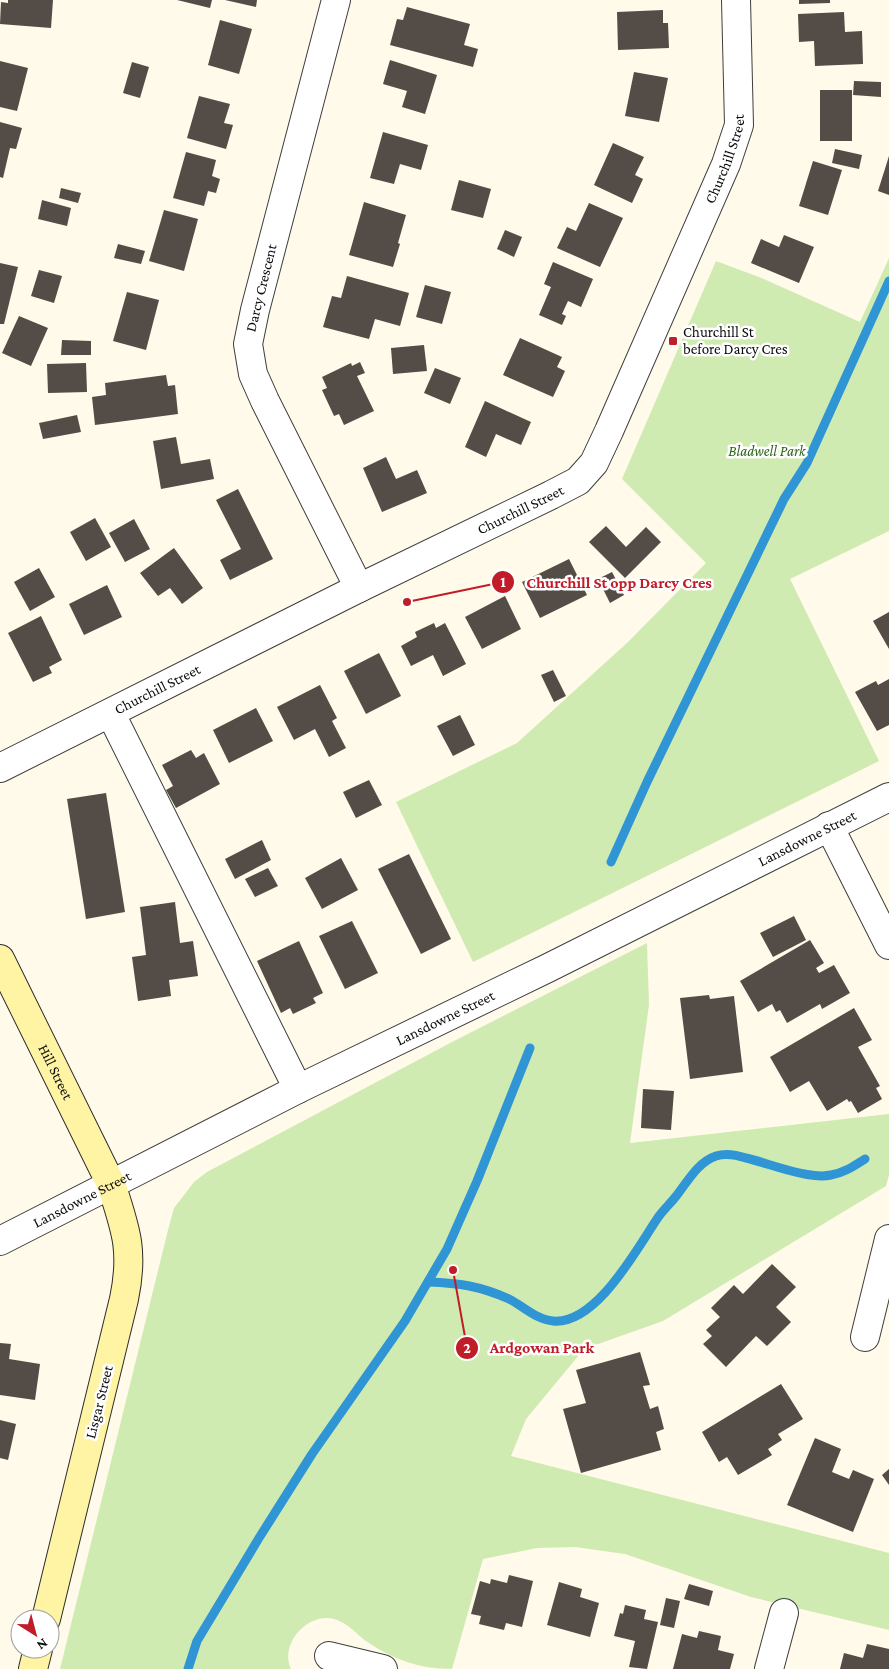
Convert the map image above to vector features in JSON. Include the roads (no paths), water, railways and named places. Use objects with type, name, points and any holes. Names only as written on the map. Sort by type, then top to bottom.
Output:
[{"type":"street","name":"Darcy Crescent","points":[[336,0],[255,310],[248,344],[253,374],[265,401],[359,588]]},
{"type":"street","name":"Churchill Street","points":[[0,768],[359,588],[578,481],[594,463],[722,171],[739,126],[736,0]]},
{"type":"street","points":[[111,714],[298,1090]]},
{"type":"street","name":"Lansdowne Street","points":[[0,1241],[298,1090],[548,968],[889,797]]},
{"type":"street","points":[[829,826],[889,945]]},
{"type":"street","name":"Hill Street","points":[[0,959],[111,1184]]},
{"type":"street","name":"Lisgar Street","points":[[48,1609],[128,1281],[130,1258],[127,1236],[111,1184]]},
{"type":"street","points":[[865,1337],[889,1239]]},
{"type":"street","points":[[769,1669],[784,1613]]},
{"type":"street","points":[[329,1656],[383,1669]]},
{"type":"waterway","points":[[611,862],[647,782],[784,499],[807,463],[889,281]]},
{"type":"waterway","points":[[188,1669],[197,1641],[259,1538],[312,1454],[405,1321],[447,1249],[477,1181],[530,1048]]},
{"type":"waterway","points":[[428,1282],[460,1284],[479,1288],[509,1299],[541,1318],[553,1321],[569,1319],[584,1311],[599,1299],[626,1266],[659,1216],[694,1172],[710,1159],[720,1155],[735,1155],[800,1173],[822,1176],[840,1173],[865,1159]]},
{"type":"place","name":"Churchill St before Darcy Cres","points":[[673,341]]},
{"type":"place","name":"Churchill St opp Darcy Cres","points":[[407,602]]},
{"type":"place","name":"Ardgowan Park","points":[[453,1270]]},
{"type":"park label","name":"Bladwell Park","points":[[767,451]]}]
